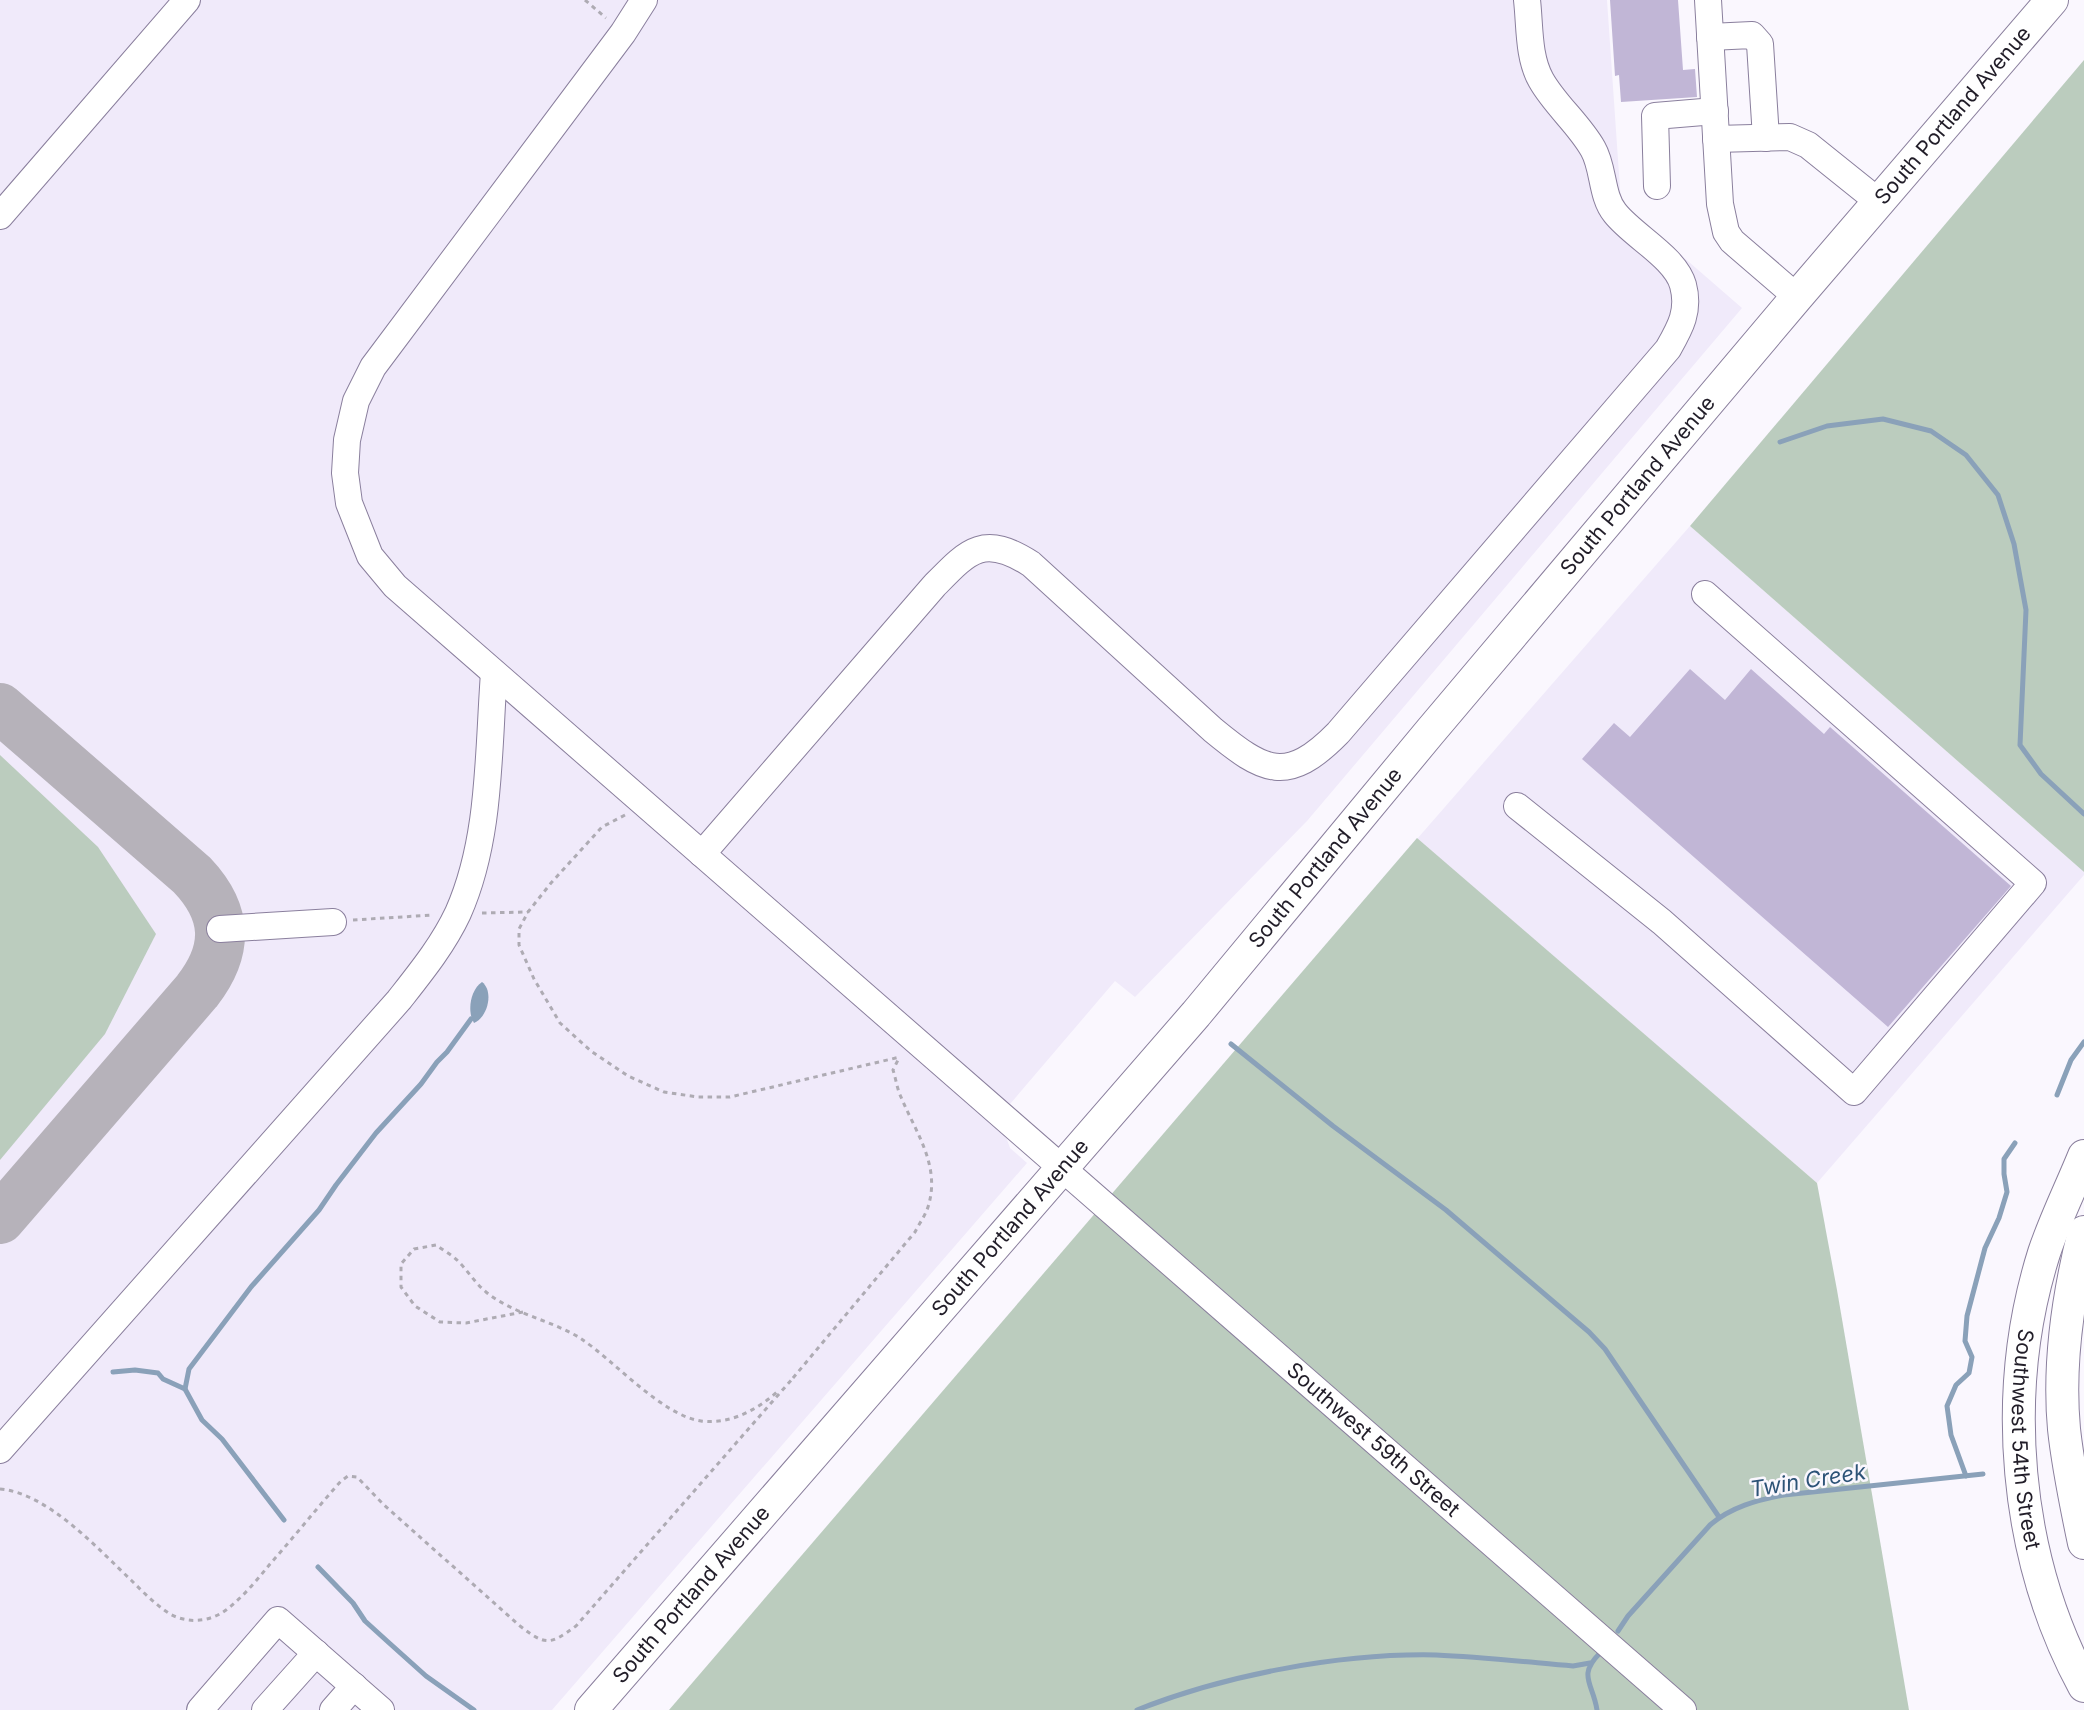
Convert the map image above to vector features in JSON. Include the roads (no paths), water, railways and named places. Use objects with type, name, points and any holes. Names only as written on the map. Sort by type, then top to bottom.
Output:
[{"type":"main road","name":"South Portland Avenue","points":[[591,1710],[1203,1005],[1797,297],[2052,0]]},
{"type":"main road","name":"Southwest 54th Street","points":[[2084,1156],[2045,1252],[2028,1325],[2019,1400],[2019,1447],[2024,1494],[2035,1555],[2048,1599],[2084,1686]]},
{"type":"main road","name":"Southwest 54th Street","points":[[2084,1233],[2067,1315],[2063,1371],[2064,1428],[2074,1498],[2084,1543]]},
{"type":"street","points":[[0,216],[187,0]]},
{"type":"street","name":"Southwest 59th Street","points":[[644,0],[623,33],[373,367],[356,401],[347,440],[345,473],[349,503],[370,556],[395,586],[702,854],[907,1049],[1063,1168],[1683,1710]]},
{"type":"street","points":[[702,854],[934,586],[963,556],[976,550],[990,548],[1003,550],[1031,564],[1213,730],[1241,753],[1260,764],[1294,767],[1322,750],[1668,349],[1682,325],[1686,304],[1683,285],[1676,272],[1612,210],[1594,151],[1583,133],[1541,80],[1535,68],[1527,0]]},
{"type":"street","points":[[1708,0],[1720,204],[1726,232],[1732,241],[1797,297]]},
{"type":"street","points":[[1710,37],[1752,35],[1760,44],[1766,138]]},
{"type":"street","points":[[1657,186],[1655,116],[1715,111]]},
{"type":"street","points":[[1716,139],[1790,137],[1808,145],[1878,202]]},
{"type":"street","points":[[1517,806],[1662,922],[1854,1092],[2033,883],[1705,594]]},
{"type":"street","points":[[0,1450],[399,1000],[435,953],[457,914],[468,886],[478,845],[485,797],[494,673]]},
{"type":"street","points":[[220,929],[333,922]]},
{"type":"street","points":[[200,1710],[278,1620],[381,1710]]},
{"type":"street","points":[[265,1710],[316,1653]]},
{"type":"street","points":[[333,1710],[354,1686]]},
{"type":"water","points":[[482,982],[488,991],[488,1004],[483,1015],[474,1023],[471,1001],[475,990]]},
{"type":"waterway","points":[[1780,442],[1827,426],[1883,419],[1931,431],[1966,455],[1998,495],[2014,544],[2026,610],[2020,745],[2041,774],[2084,814]]},
{"type":"waterway","points":[[284,1520],[222,1439],[202,1420],[185,1389],[189,1369],[251,1287],[319,1210],[376,1133],[421,1084],[471,1019]]},
{"type":"waterway","points":[[2057,1095],[2071,1060],[2084,1042]]},
{"type":"waterway","points":[[1231,1044],[1333,1126],[1446,1210],[1589,1332],[1605,1349],[1719,1517]]},
{"type":"waterway","points":[[1966,1476],[1951,1435],[1947,1406],[1956,1385],[1969,1373],[1972,1357],[1965,1341],[1967,1316],[1985,1248],[1999,1218],[2007,1192],[2004,1159],[2015,1143]]},
{"type":"waterway","points":[[113,1372],[135,1370],[158,1373],[163,1379],[185,1389]]},
{"type":"waterway","name":"Twin Creek","points":[[1618,1631],[1628,1616],[1710,1525],[1736,1509],[1784,1495],[1983,1474]]},
{"type":"waterway","points":[[318,1567],[353,1603],[365,1621],[426,1676],[474,1710]]},
{"type":"waterway","name":"Twin Creek","points":[[1597,1710],[1588,1674],[1589,1668],[1600,1653]]},
{"type":"waterway","points":[[1137,1710],[1207,1686],[1323,1662],[1399,1655],[1436,1655],[1573,1666],[1590,1663]]}]
